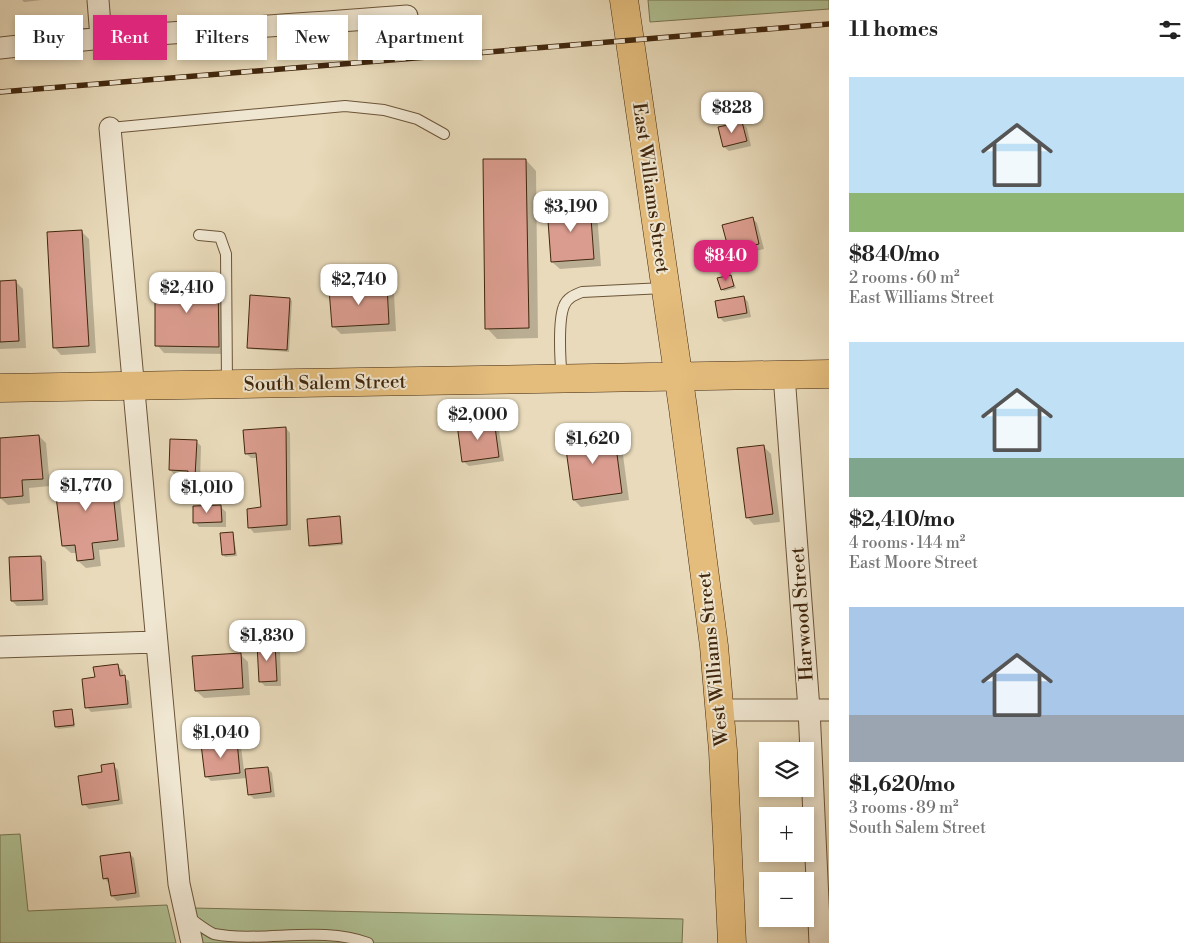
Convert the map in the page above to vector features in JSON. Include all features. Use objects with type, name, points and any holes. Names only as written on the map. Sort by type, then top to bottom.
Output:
[{"type":"main road","name":"East Williams Street","points":[[624,0],[677,376]]},
{"type":"main road","name":"South Salem Street","points":[[0,388],[829,374]]},
{"type":"main road","name":"West Williams Street","points":[[677,376],[707,587],[720,710],[732,943]]},
{"type":"street","points":[[98,0],[99,15]]},
{"type":"street","points":[[167,33],[358,20]]},
{"type":"street","points":[[0,48],[93,39]]},
{"type":"street","points":[[110,128],[178,875],[192,943]]},
{"type":"street","name":"Harwood Street","points":[[784,375],[819,710],[820,943]]},
{"type":"street","points":[[0,647],[156,642]]},
{"type":"street","points":[[720,710],[819,710]]},
{"type":"lane","points":[[110,128],[345,106],[384,110],[417,119],[444,134]]},
{"type":"lane","points":[[199,235],[220,237],[226,254],[227,384]]},
{"type":"lane","points":[[562,378],[560,359],[563,308],[572,296],[582,292],[664,288]]},
{"type":"lane","points":[[185,915],[214,934],[237,939],[270,942],[344,938],[358,939],[368,943]]},
{"type":"green space","points":[[648,0],[829,0],[829,9],[650,22]]},
{"type":"green space","points":[[20,834],[28,911],[167,905],[176,943],[0,943],[0,835]]},
{"type":"green space","points":[[193,908],[683,919],[682,943],[202,943]]},
{"type":"building","points":[[742,122],[747,141],[723,147],[718,127]]},
{"type":"building","points":[[483,159],[526,159],[529,328],[485,329]]},
{"type":"building","points":[[590,204],[594,259],[551,262],[547,207]]},
{"type":"building","points":[[753,217],[759,244],[729,251],[722,225]]},
{"type":"building","points":[[82,230],[89,346],[53,348],[47,232]]},
{"type":"building","points":[[731,275],[734,286],[721,290],[717,278]]},
{"type":"building","points":[[16,280],[19,341],[0,342],[0,281]]},
{"type":"building","points":[[155,280],[218,281],[219,347],[155,346]]},
{"type":"building","points":[[387,285],[389,324],[332,327],[329,289]]},
{"type":"building","points":[[250,295],[290,298],[287,350],[247,348]]},
{"type":"building","points":[[744,296],[747,313],[718,318],[715,301]]},
{"type":"building","points":[[494,419],[499,457],[462,462],[457,424]]},
{"type":"building","points":[[286,427],[287,525],[248,528],[247,509],[261,507],[256,453],[245,454],[243,430]]},
{"type":"building","points":[[583,431],[584,436],[614,431],[622,493],[573,500],[564,435]]},
{"type":"building","points":[[39,435],[43,479],[22,480],[23,496],[0,498],[0,438]]},
{"type":"building","points":[[170,439],[197,440],[195,477],[188,477],[188,471],[169,470]]},
{"type":"building","points":[[764,445],[773,514],[746,518],[737,448]]},
{"type":"building","points":[[111,473],[118,540],[92,543],[94,559],[77,561],[75,545],[62,546],[54,479]]},
{"type":"building","points":[[221,505],[222,522],[193,523],[193,506]]},
{"type":"building","points":[[340,516],[342,543],[309,546],[307,519]]},
{"type":"building","points":[[233,532],[235,554],[222,555],[220,533]]},
{"type":"building","points":[[41,556],[43,600],[11,601],[9,557]]},
{"type":"building","points":[[275,643],[277,681],[259,682],[257,644]]},
{"type":"building","points":[[241,653],[243,688],[195,691],[192,656]]},
{"type":"building","points":[[118,664],[120,676],[125,675],[128,704],[85,708],[82,679],[95,677],[93,667]]},
{"type":"building","points":[[72,709],[74,725],[55,727],[53,711]]},
{"type":"building","points":[[237,741],[240,773],[205,777],[201,744]]},
{"type":"building","points":[[114,763],[119,800],[82,805],[78,776],[102,772],[101,765]]},
{"type":"building","points":[[268,767],[271,792],[248,795],[245,769]]},
{"type":"building","points":[[130,852],[136,893],[111,896],[108,878],[103,879],[100,856]]},
{"type":"railway","points":[[0,92],[829,24]]}]
